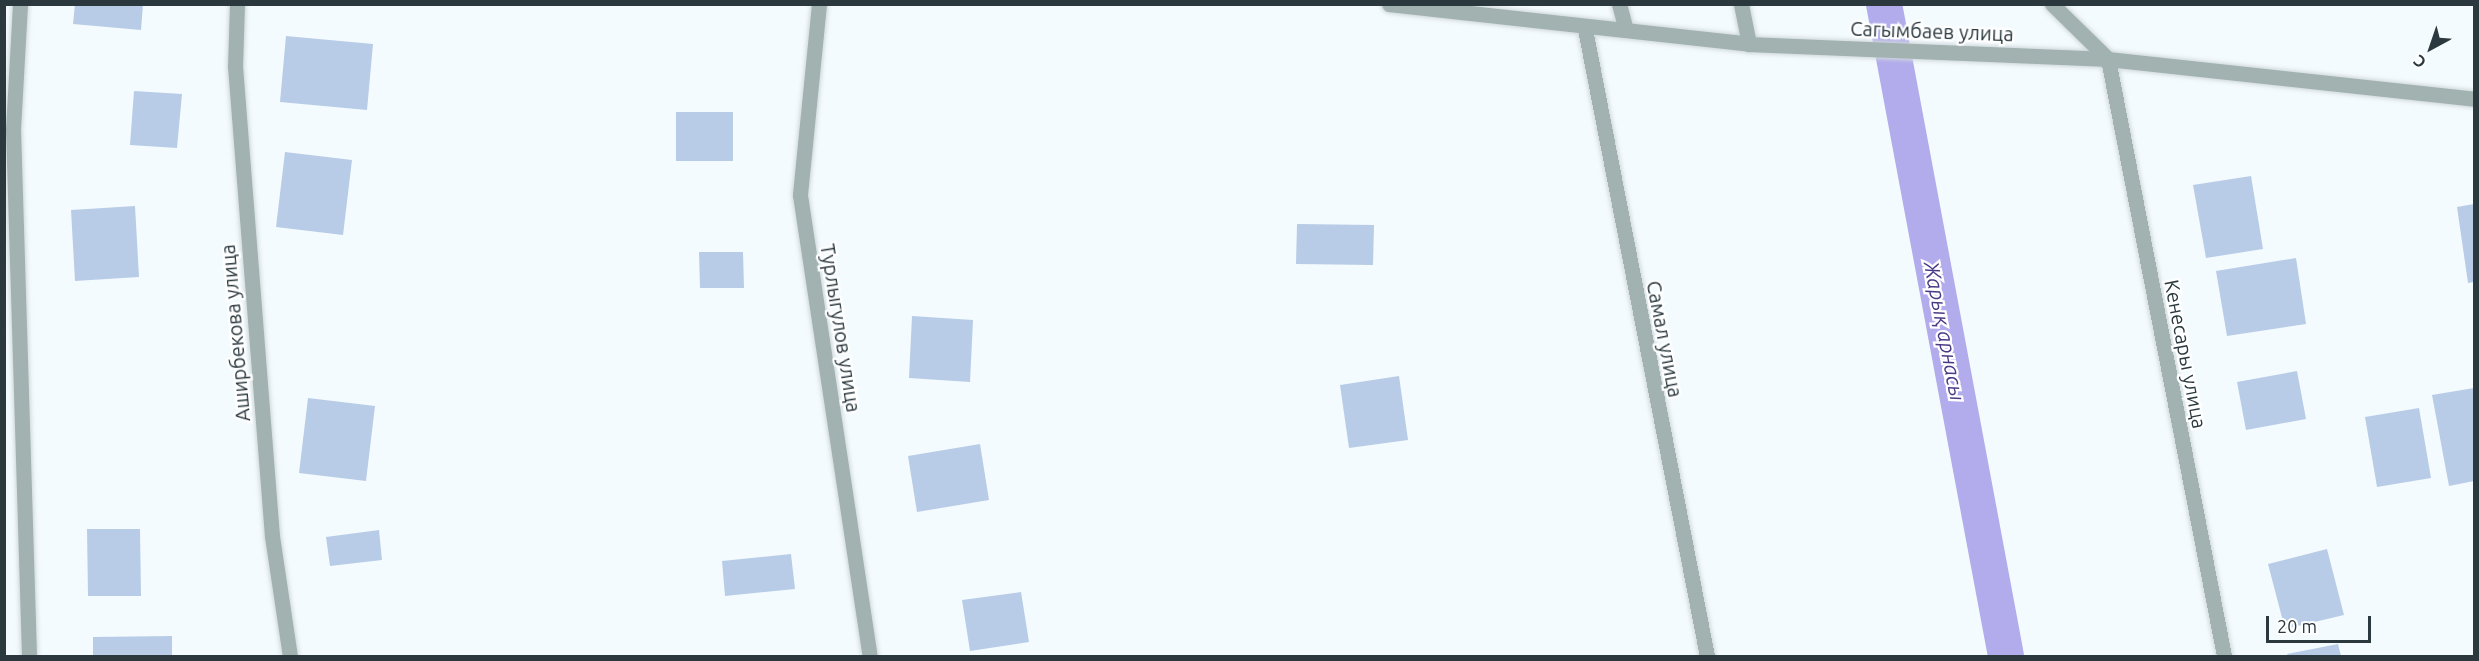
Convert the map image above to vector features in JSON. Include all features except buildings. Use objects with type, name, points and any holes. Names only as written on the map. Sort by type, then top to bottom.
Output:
[{"type":"street","points":[[20,4],[13,129],[29,657]]},
{"type":"street","name":"Аширбекова улица","points":[[237,4],[235,66],[270,513],[290,657]]},
{"type":"street","name":"Турлыгулов улица","points":[[819,4],[800,195],[870,657]]},
{"type":"street","points":[[1619,4],[1626,30]]},
{"type":"street","points":[[1741,4],[1749,44]]},
{"type":"street","points":[[2052,4],[2108,59]]},
{"type":"street","name":"Сагымбаев улица","points":[[1399,5],[1585,29],[1626,30],[1749,44],[2108,59],[2475,99]]},
{"type":"street","name":"Самал улица","points":[[1585,29],[1707,657]]},
{"type":"street","name":"Кенесары улица","points":[[2108,59],[2224,657]]},
{"type":"waterway","name":"Жарық арнасы","points":[[1884,4],[2006,656]]}]
